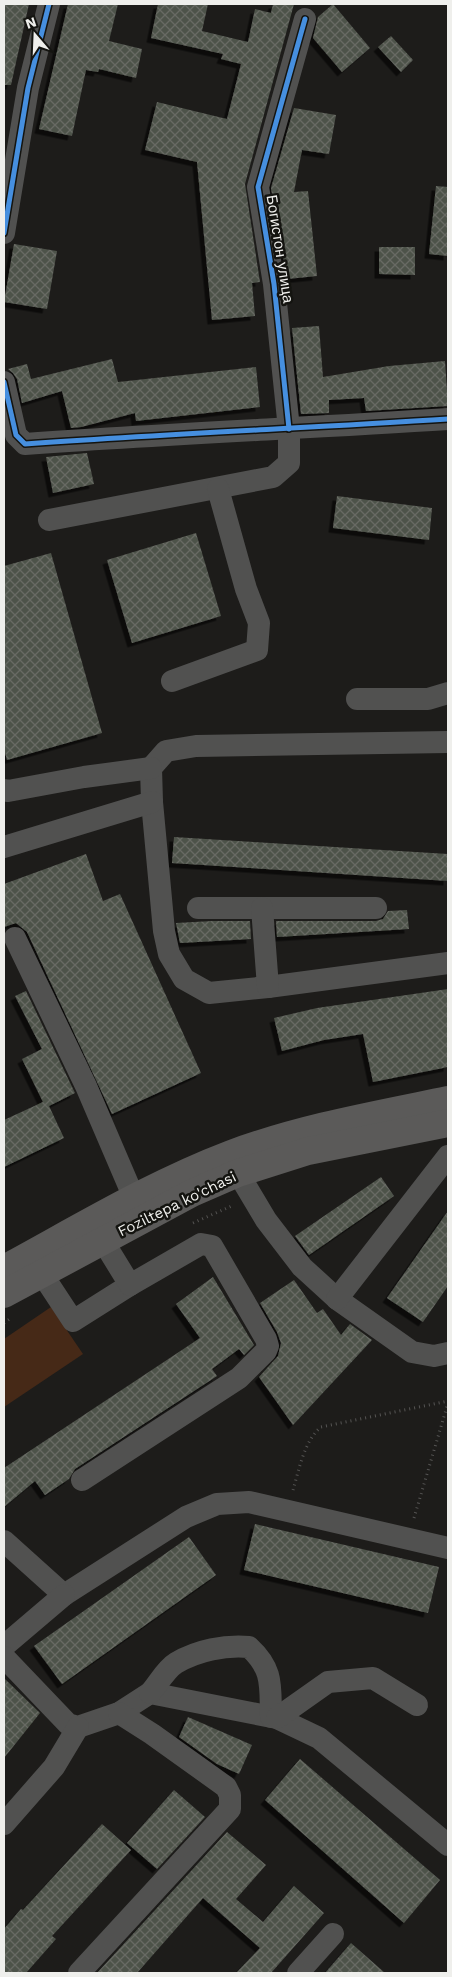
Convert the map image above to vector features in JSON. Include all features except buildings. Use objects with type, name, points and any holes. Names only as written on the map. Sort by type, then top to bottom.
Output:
[{"type":"main road","name":"Foziltepa ko'chasi","points":[[4,1269],[134,1198],[201,1167],[264,1143],[342,1121],[448,1100]]},
{"type":"main road","name":"Foziltepa ko'chasi","points":[[8,1306],[42,1274],[192,1193],[238,1173],[308,1151],[448,1123]]},
{"type":"street","points":[[4,233],[28,88],[50,4]]},
{"type":"street","name":"Богистон улица","points":[[49,520],[273,477],[289,463],[289,429],[274,284],[258,187],[305,19]]},
{"type":"street","points":[[4,382],[16,435],[25,444],[157,434],[289,429],[448,419]]},
{"type":"street","points":[[172,681],[257,650],[259,623],[246,589],[218,488]]},
{"type":"street","points":[[357,699],[428,699],[448,693]]},
{"type":"street","points":[[448,742],[196,746],[166,751],[152,768],[152,802],[166,938],[169,954],[184,979],[209,993],[268,988],[448,963]]},
{"type":"street","points":[[4,790],[8,791],[84,777],[152,768]]},
{"type":"street","points":[[4,847],[152,802]]},
{"type":"street","points":[[198,908],[376,908]]},
{"type":"street","points":[[262,908],[268,988]]},
{"type":"street","points":[[15,938],[86,1086],[134,1198]]},
{"type":"street","points":[[337,1299],[448,1156]]},
{"type":"street","points":[[238,1173],[266,1220],[302,1267],[337,1299],[412,1352],[434,1356],[448,1353]]},
{"type":"street","points":[[103,1241],[130,1285]]},
{"type":"street","points":[[42,1274],[73,1320],[201,1244],[208,1244],[212,1246],[217,1254],[266,1339],[268,1346],[266,1351],[239,1378],[82,1480]]},
{"type":"street","points":[[4,1646],[64,1595],[186,1517],[217,1504],[249,1502],[448,1548]]},
{"type":"street","points":[[4,1541],[64,1595]]},
{"type":"street","points":[[4,1657],[68,1724],[78,1727],[119,1713],[150,1693],[175,1664],[207,1651],[232,1646],[249,1647],[261,1659],[270,1679],[274,1718]]},
{"type":"street","points":[[274,1718],[328,1682],[373,1678],[416,1705]]},
{"type":"street","points":[[150,1693],[274,1718],[319,1738],[448,1845]]},
{"type":"street","points":[[79,1973],[230,1809],[230,1795],[226,1788],[152,1734],[119,1713]]},
{"type":"street","points":[[4,1824],[54,1767],[78,1727]]},
{"type":"street","points":[[298,1973],[333,1934]]},
{"type":"path","points":[[185,1226],[252,1197]]},
{"type":"path","points":[[4,1323],[8,1306]]},
{"type":"path","points":[[288,1510],[308,1445],[316,1431],[321,1427],[448,1402],[408,1538]]},
{"type":"shaded area","points":[[51,1307],[83,1354],[4,1407],[4,1339]]},
{"type":"cycle path","points":[[4,233],[28,88],[49,4]]},
{"type":"cycle path","points":[[289,429],[274,284],[258,187],[305,19]]},
{"type":"cycle path","points":[[4,382],[16,435],[25,444],[448,419]]}]
